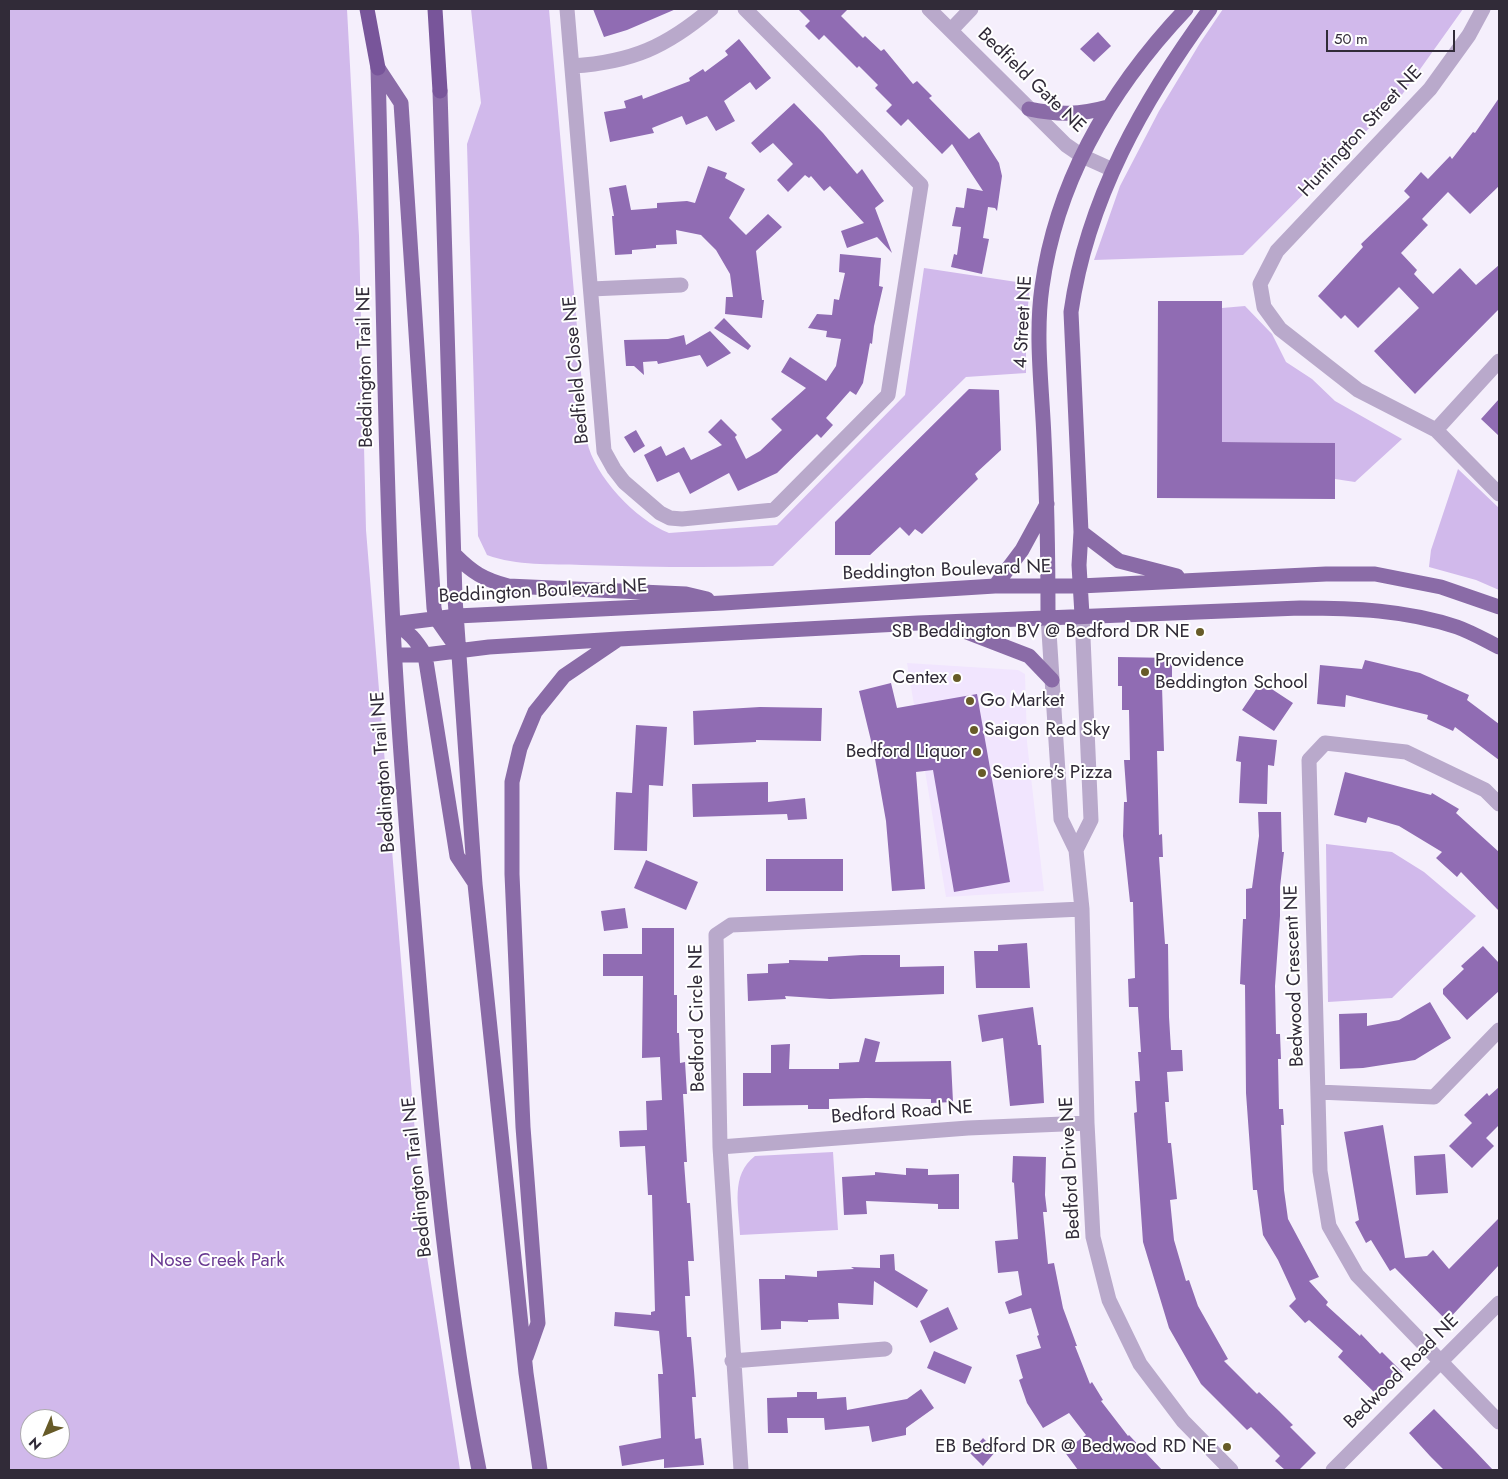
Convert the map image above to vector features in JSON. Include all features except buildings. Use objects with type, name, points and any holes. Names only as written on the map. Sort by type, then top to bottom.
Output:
[{"type":"highway","points":[[367,9],[378,68]]},
{"type":"highway","points":[[435,9],[440,91]]},
{"type":"main road","name":"4 Street NE","points":[[1048,616],[1047,502],[1039,343],[1042,287],[1065,194],[1082,156],[1108,107],[1138,63],[1186,9]]},
{"type":"main road","points":[[1082,615],[1080,586],[1081,532],[1071,312],[1076,276],[1098,206],[1113,170],[1162,77],[1210,9]]},
{"type":"main road","points":[[378,68],[401,104],[436,618],[459,651]]},
{"type":"main road","name":"Beddington Trail NE","points":[[378,68],[395,655],[425,1051],[450,1286],[465,1392],[479,1470]]},
{"type":"main road","points":[[440,91],[448,405],[457,616],[475,884],[524,1360],[540,1470]]},
{"type":"main road","points":[[1029,109],[1056,114],[1074,114],[1108,107]]},
{"type":"main road","points":[[994,586],[1022,550],[1047,502]]},
{"type":"main road","points":[[1081,532],[1119,561],[1193,580]]},
{"type":"main road","points":[[455,555],[469,569],[485,580],[508,586],[686,594],[723,602]]},
{"type":"main road","name":"Beddington Boulevard NE","points":[[393,624],[457,616],[994,586],[1080,586],[1326,574],[1375,574],[1441,587],[1499,607]]},
{"type":"main road","points":[[395,655],[425,655],[489,647],[619,639],[1048,616],[1359,608],[1404,614],[1458,628],[1499,647]]},
{"type":"main road","points":[[940,622],[1029,656],[1052,680]]},
{"type":"main road","points":[[393,624],[407,630],[417,640],[425,655],[457,856],[475,884]]},
{"type":"main road","points":[[524,1360],[538,1323],[523,1127],[512,874],[512,782],[520,748],[535,712],[564,676],[619,639]]},
{"type":"street","name":"Bedfield Close NE","points":[[567,9],[604,451],[624,482],[660,513],[670,518],[682,519],[774,510],[888,394],[921,185],[745,9]]},
{"type":"street","points":[[573,66],[606,64],[635,56],[662,45],[712,9]]},
{"type":"street","name":"Bedfield Gate NE","points":[[929,9],[1066,146],[1082,156],[1113,170]]},
{"type":"street","points":[[951,30],[971,9]]},
{"type":"street","name":"Huntington Street NE","points":[[1482,9],[1469,35],[1430,88],[1277,251],[1260,284],[1264,307],[1280,329],[1358,390],[1436,430],[1499,494]]},
{"type":"street","points":[[591,289],[681,285]]},
{"type":"street","points":[[1436,430],[1499,361]]},
{"type":"street","points":[[1076,850],[1091,820],[1082,615]]},
{"type":"street","name":"Bedford Drive NE","points":[[1048,616],[1062,819],[1076,850],[1082,909],[1087,1123],[1093,1237],[1109,1300],[1140,1364],[1183,1421],[1231,1470]]},
{"type":"street","name":"Bedwood Crescent NE","points":[[1499,804],[1486,790],[1406,752],[1325,742],[1309,760],[1320,1171],[1329,1226],[1357,1275],[1499,1422]]},
{"type":"street","name":"Bedford Circle NE","points":[[740,1470],[720,1146],[716,935],[731,924],[1082,909]]},
{"type":"street","points":[[1318,1092],[1434,1097],[1499,1030]]},
{"type":"street","name":"Bedford Road NE","points":[[720,1146],[968,1128],[1087,1123]]},
{"type":"street","name":"Bedwood Road NE","points":[[1333,1470],[1499,1303]]},
{"type":"street","points":[[732,1361],[885,1349]]},
{"type":"shaded area","points":[[907,663],[1018,670],[1025,674],[1027,742],[1044,891],[946,897]]},
{"type":"green space","name":"Nose Creek Park","points":[[9,9],[347,9],[359,236],[366,530],[423,1231],[460,1470],[9,1470]]},
{"type":"green space","points":[[471,9],[549,9],[587,441],[591,454],[607,482],[630,507],[656,527],[669,533],[777,525],[905,395],[924,268],[1030,284],[1026,328],[1026,373],[966,377],[773,566],[678,567],[546,564],[522,563],[487,555],[478,536],[467,144],[481,103]]},
{"type":"green space","points":[[1223,9],[1463,9],[1401,96],[1243,255],[1094,260],[1120,186],[1159,111]]},
{"type":"green space","points":[[1245,306],[1272,334],[1286,362],[1312,379],[1335,401],[1402,439],[1355,482],[1335,479],[1334,443],[1222,442],[1222,308]]},
{"type":"green space","points":[[1458,469],[1499,508],[1499,590],[1476,580],[1429,567],[1431,550]]},
{"type":"green space","points":[[1326,844],[1392,852],[1424,872],[1476,916],[1392,998],[1328,1002]]},
{"type":"green space","points":[[833,1152],[838,1230],[740,1235],[739,1182],[742,1172],[755,1156]]},
{"type":"place","name":"SB Beddington BV @ Bedford DR NE","points":[[1200,632]]},
{"type":"place","name":"Providence Beddington School","points":[[1145,672]]},
{"type":"place","name":"Centex","points":[[957,678]]},
{"type":"place","name":"Go Market","points":[[970,701]]},
{"type":"place","name":"Saigon Red Sky","points":[[974,730]]},
{"type":"place","name":"Bedford Liquor","points":[[977,752]]},
{"type":"place","name":"Seniore's Pizza","points":[[982,773]]},
{"type":"place","name":"EB Bedford DR @ Bedwood RD NE","points":[[1227,1447]]}]
